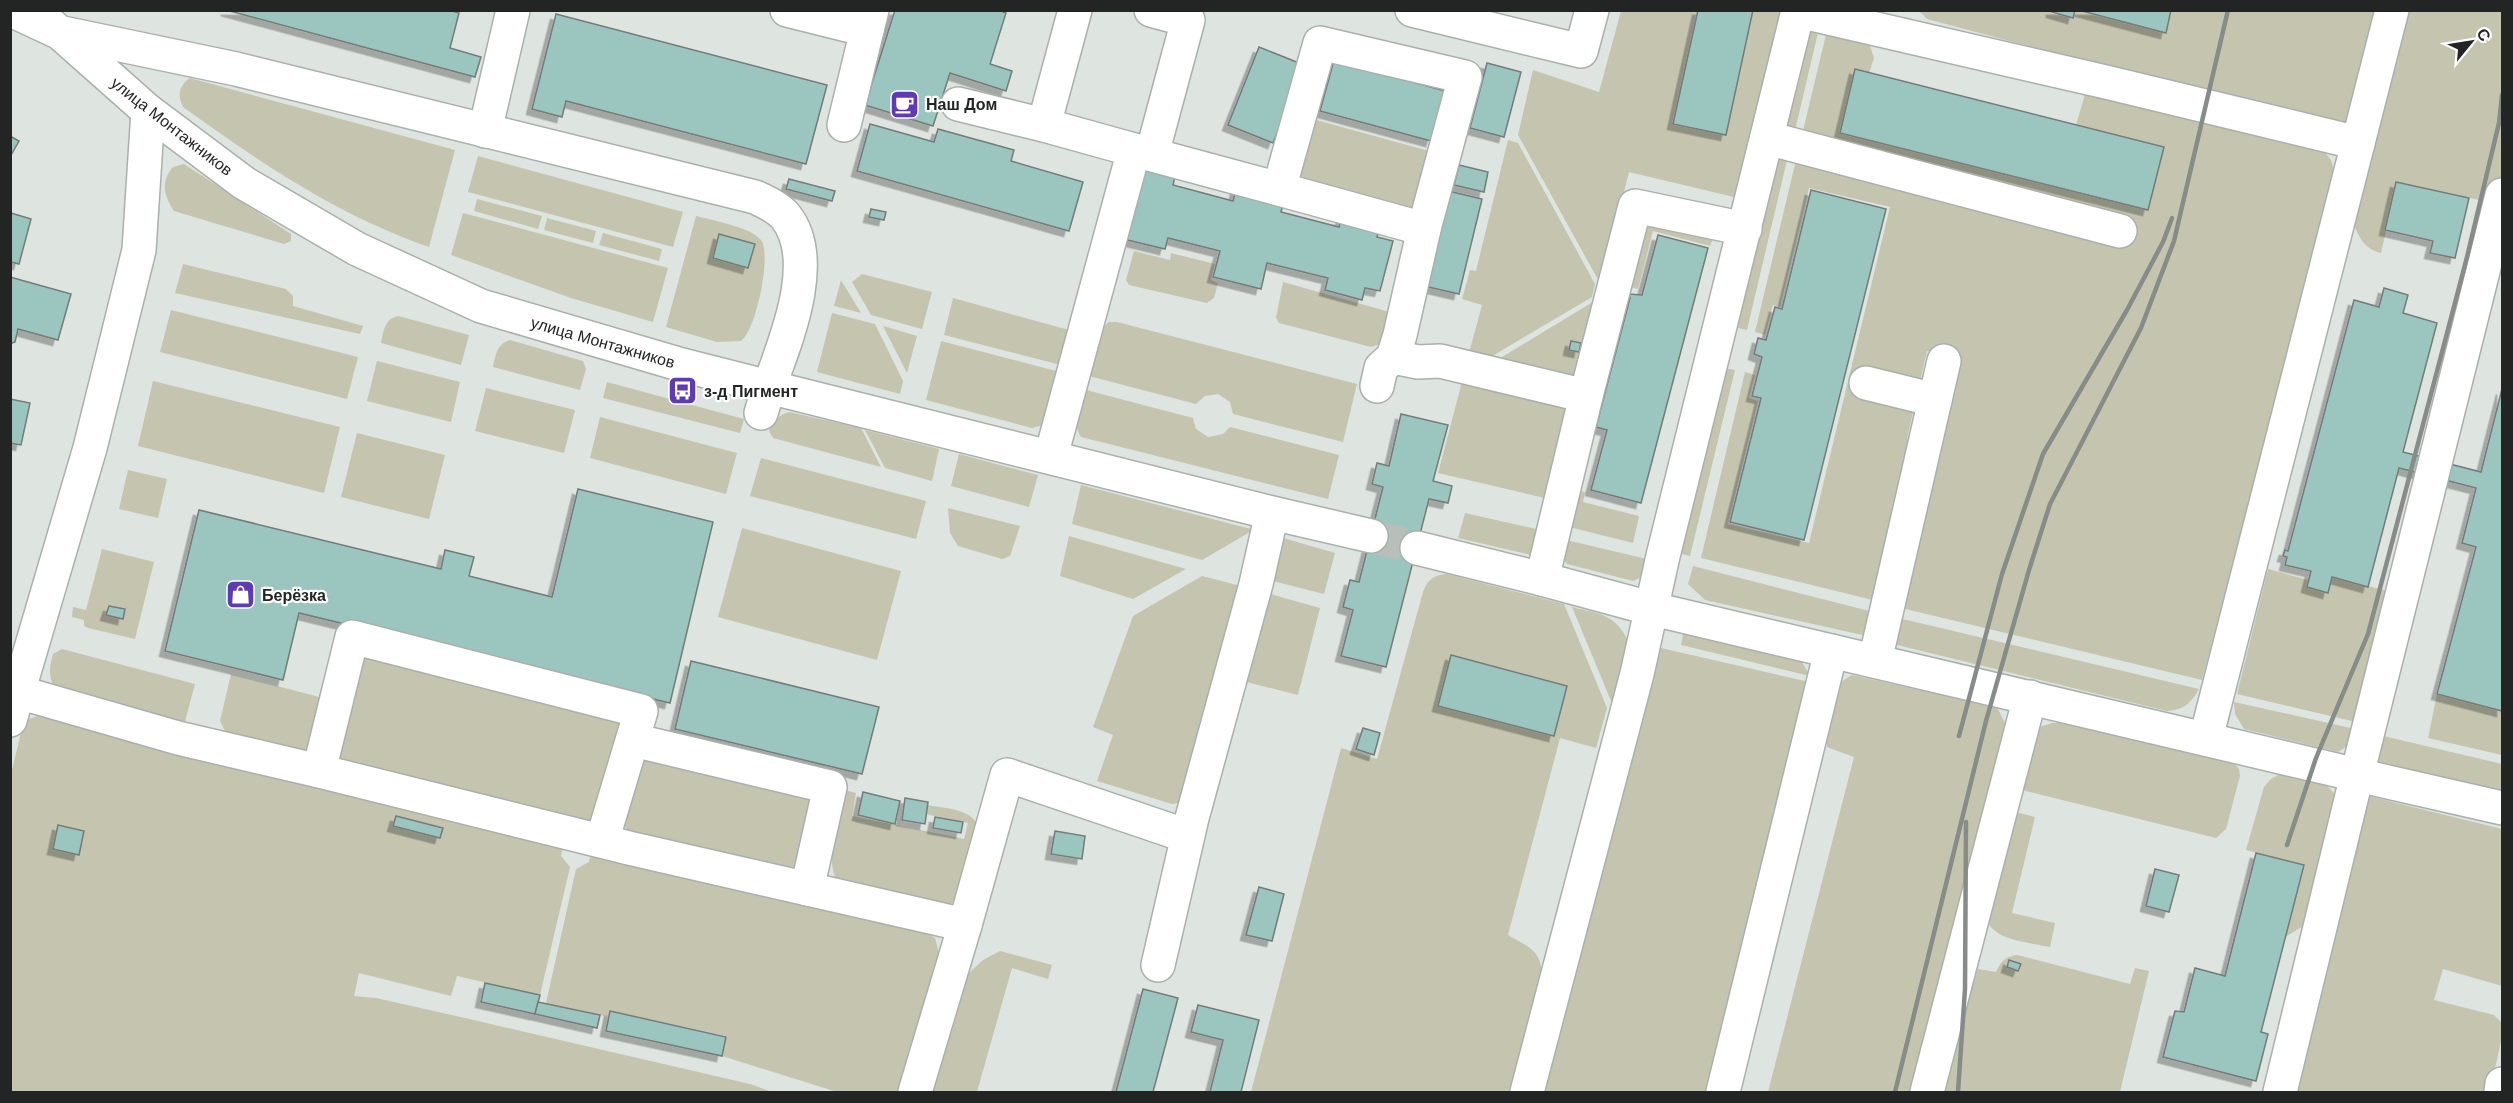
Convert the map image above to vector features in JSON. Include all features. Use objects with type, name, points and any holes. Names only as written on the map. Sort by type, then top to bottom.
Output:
[{"type":"street","points":[[11,10],[236,69],[755,197],[776,208],[786,217],[797,244],[800,272],[799,289],[789,330],[765,400]]},
{"type":"street","points":[[485,131],[513,10]]},
{"type":"street","points":[[787,10],[869,20],[844,125]]},
{"type":"street","points":[[1044,125],[1075,10]]},
{"type":"street","points":[[1051,456],[1143,152],[1188,21],[1151,10]]},
{"type":"street","points":[[1412,10],[1581,51],[1593,10]]},
{"type":"street","points":[[2206,738],[2392,10]]},
{"type":"street","points":[[1527,1092],[1653,609],[1663,556],[1798,11],[2358,143]]},
{"type":"street","name":"улица Монтажников","points":[[46,21],[148,111],[244,183],[347,243],[481,306],[682,365],[765,400],[1051,456],[1272,513],[1356,526]]},
{"type":"street","points":[[1280,189],[1320,43],[1466,77],[1424,229],[1393,357],[1381,368],[1377,386]]},
{"type":"street","points":[[958,104],[1044,125],[1424,229]]},
{"type":"street","points":[[148,111],[139,250],[90,448],[52,585],[14,706],[178,738],[602,841],[965,925]]},
{"type":"street","points":[[1767,138],[2120,231]]},
{"type":"street","points":[[2280,1092],[2502,195]]},
{"type":"street","points":[[1542,579],[1635,206],[1745,229]]},
{"type":"street","points":[[1393,357],[1418,362],[1440,361],[1586,396]]},
{"type":"street","points":[[1875,661],[1944,361]]},
{"type":"street","points":[[1866,383],[1935,399]]},
{"type":"street","points":[[1158,965],[1187,836],[1256,584],[1272,513]]},
{"type":"street","points":[[1417,548],[1653,609],[2502,808]]},
{"type":"street","points":[[319,771],[352,637],[641,711],[602,841]]},
{"type":"street","points":[[1723,1092],[1831,651]]},
{"type":"street","points":[[1927,1092],[2030,698]]},
{"type":"street","points":[[633,740],[830,787],[807,889]]},
{"type":"street","points":[[915,1092],[1007,775],[1187,836]]},
{"type":"street","points":[[2501,1092],[2502,1084]]},
{"type":"green space","points":[[1698,10],[1673,123],[1726,135],[1753,11],[1784,11],[1738,198],[1629,172],[1601,285],[1518,135],[1533,70],[1599,92],[1621,11]]},
{"type":"green space","points":[[1919,11],[2052,11],[2052,13],[2073,18],[2075,11],[2078,11],[2166,33],[2171,11],[2375,11],[2351,117],[2344,123],[2317,123],[1927,19]]},
{"type":"green space","points":[[2405,11],[2502,11],[2502,205],[2397,182],[2381,253],[2364,243],[2354,225]]},
{"type":"green space","points":[[1809,24],[1820,24],[1794,135],[1786,126]]},
{"type":"green space","points":[[1828,26],[1869,43],[1874,58],[1869,73],[1855,70],[1840,133],[2148,210],[2164,147],[2076,125],[2085,94],[2320,146],[2331,160],[2336,178],[2202,680],[1893,606],[1941,448],[1962,359],[1927,351],[1907,439],[1919,442],[1881,602],[1701,558],[1745,372],[1755,375],[1749,398],[1758,401],[1728,524],[1809,543],[1890,207],[1809,188],[1780,307],[1773,305],[1765,335],[1755,332]]},
{"type":"green space","points":[[190,78],[455,150],[429,247],[363,220],[331,203],[212,128],[183,107],[180,91],[183,84]]},
{"type":"green space","points":[[1309,118],[1429,151],[1414,208],[1294,175]]},
{"type":"green space","points":[[1508,140],[1518,143],[1595,284],[1592,297],[1489,358],[1469,353],[1482,305],[1462,299],[1470,270],[1476,271]]},
{"type":"green space","points":[[478,156],[683,212],[673,247],[468,192]]},
{"type":"green space","points":[[1788,156],[1747,330],[1734,327],[1778,157]]},
{"type":"green space","points":[[184,164],[291,234],[291,241],[284,244],[174,211],[166,194],[166,178],[173,167]]},
{"type":"green space","points":[[477,199],[542,216],[538,229],[474,211]]},
{"type":"green space","points":[[463,213],[668,268],[653,322],[571,298],[451,255]]},
{"type":"green space","points":[[696,216],[749,231],[761,240],[765,260],[761,292],[752,323],[741,341],[717,342],[666,327]],"holes":[[[719,234],[748,268],[713,258]]]},
{"type":"green space","points":[[547,218],[596,231],[593,243],[544,230]]},
{"type":"green space","points":[[1647,224],[1656,224],[1713,239],[1710,246],[1653,231],[1638,289],[1624,285]]},
{"type":"green space","points":[[603,233],[662,249],[659,261],[599,245]]},
{"type":"green space","points":[[1134,251],[1170,260],[1171,253],[1215,264],[1211,280],[1218,283],[1214,298],[1207,303],[1129,285],[1126,280]]},
{"type":"green space","points":[[183,264],[286,289],[293,296],[293,306],[363,326],[360,334],[175,293]]},
{"type":"green space","points":[[862,274],[932,292],[922,329],[871,315],[852,282]]},
{"type":"green space","points":[[841,280],[861,313],[834,306]]},
{"type":"green space","points":[[1283,282],[1393,313],[1380,344],[1371,347],[1279,323],[1276,318]]},
{"type":"green space","points":[[953,298],[1069,330],[1061,365],[944,335]]},
{"type":"green space","points":[[1596,300],[1575,377],[1497,360]]},
{"type":"green space","points":[[171,310],[358,357],[347,399],[160,352]]},
{"type":"green space","points":[[832,313],[875,324],[903,381],[900,394],[817,372]]},
{"type":"green space","points":[[398,316],[469,335],[461,365],[381,343],[387,323]]},
{"type":"green space","points":[[1109,322],[1117,322],[1357,384],[1343,442],[1233,414],[1230,402],[1218,394],[1205,396],[1196,404],[1089,376],[1101,329]]},
{"type":"green space","points":[[883,326],[917,336],[907,373]]},
{"type":"green space","points":[[510,340],[583,361],[586,369],[580,390],[493,367],[500,347]]},
{"type":"green space","points":[[941,341],[1060,372],[1043,425],[1032,428],[926,400]]},
{"type":"green space","points":[[377,361],[460,382],[451,422],[367,401]]},
{"type":"green space","points":[[1725,368],[1735,370],[1690,556],[1678,553]]},
{"type":"green space","points":[[1463,378],[1568,406],[1549,499],[1438,473]]},
{"type":"green space","points":[[153,381],[340,427],[324,493],[138,446]]},
{"type":"green space","points":[[607,382],[744,419],[740,433],[603,398]]},
{"type":"green space","points":[[486,388],[575,410],[564,453],[475,431]]},
{"type":"green space","points":[[1086,390],[1193,418],[1196,429],[1208,437],[1223,434],[1230,427],[1339,455],[1328,499],[1081,437],[1077,420]]},
{"type":"green space","points":[[789,412],[861,428],[881,467],[773,438],[769,431],[772,424]]},
{"type":"green space","points":[[600,417],[737,453],[726,494],[590,458]]},
{"type":"green space","points":[[865,430],[939,449],[932,481],[885,468]]},
{"type":"green space","points":[[357,433],[445,455],[429,519],[341,497]]},
{"type":"green space","points":[[959,454],[1038,475],[1029,507],[951,486]]},
{"type":"green space","points":[[761,458],[926,501],[916,539],[750,496]]},
{"type":"green space","points":[[128,470],[167,479],[158,518],[119,509]]},
{"type":"green space","points":[[1081,485],[1251,529],[1250,532],[1202,560],[1072,524]]},
{"type":"green space","points":[[1574,490],[1585,492],[1583,502],[1639,516],[1633,543],[1565,526]]},
{"type":"green space","points":[[948,508],[1020,526],[1010,556],[1002,559],[958,546],[950,533]]},
{"type":"green space","points":[[1465,513],[1541,530],[1531,555],[1458,538]]},
{"type":"green space","points":[[742,528],[901,571],[877,660],[718,617]]},
{"type":"green space","points":[[1069,536],[1186,569],[1133,599],[1060,576]]},
{"type":"green space","points":[[1280,537],[1335,553],[1324,594],[1269,580]]},
{"type":"green space","points":[[1562,539],[1651,560],[1645,576],[1633,581],[1567,564],[1562,558]]},
{"type":"green space","points":[[102,549],[154,562],[135,639],[88,628],[84,626],[84,620],[72,617],[73,607],[86,610]]},
{"type":"green space","points":[[1693,566],[1877,613],[1867,636],[1705,600],[1688,584]]},
{"type":"green space","points":[[2268,569],[2308,580],[2307,587],[2328,593],[2332,577],[2392,592],[2356,722],[2237,694]]},
{"type":"green space","points":[[1447,574],[1564,604],[1607,708],[1596,748],[1560,738],[1508,935],[1528,947],[1537,956],[1542,979],[1514,1092],[1251,1092],[1341,748],[1377,759],[1423,592],[1429,581]],"holes":[[[1451,655],[1567,686],[1553,736],[1438,706]]]},
{"type":"green space","points":[[1202,576],[1241,586],[1183,800],[1172,804],[1097,781],[1113,735],[1093,727],[1133,616]]},
{"type":"green space","points":[[1266,593],[1320,608],[1298,695],[1243,681]]},
{"type":"green space","points":[[1572,607],[1607,617],[1619,626],[1630,644],[1614,708]]},
{"type":"green space","points":[[1890,616],[2199,689],[2186,705],[2167,711],[1889,643]]},
{"type":"green space","points":[[1683,634],[1802,662],[1810,676],[1681,645]]},
{"type":"green space","points":[[1661,648],[1809,682],[1708,1092],[1543,1092]]},
{"type":"green space","points":[[62,649],[195,684],[183,729],[57,691],[51,678],[51,664],[53,654]]},
{"type":"green space","points":[[364,657],[616,714],[621,724],[598,816],[590,823],[340,760],[338,756]]},
{"type":"green space","points":[[231,674],[327,699],[315,745],[304,753],[229,739],[220,721]]},
{"type":"green space","points":[[1852,675],[1997,707],[2006,725],[1915,1092],[1768,1092],[1854,757],[1827,747],[1826,730],[1839,683]]},
{"type":"green space","points":[[2437,694],[2502,711],[2502,755],[2428,738]]},
{"type":"green space","points":[[2234,702],[2355,729],[2346,747],[2338,752],[2244,729],[2235,714]]},
{"type":"green space","points":[[41,715],[318,789],[563,846],[561,856],[570,867],[540,995],[457,976],[451,996],[359,973],[354,996],[376,998],[465,1018],[750,1084],[772,1092],[11,1092],[11,774],[23,724]],"holes":[[[58,825],[84,831],[78,855],[53,849]]]},
{"type":"green space","points":[[2067,723],[2234,763],[2239,769],[2240,776],[2226,829],[2216,838],[2018,789],[2032,734],[2042,726]]},
{"type":"green space","points":[[2375,734],[2502,764],[2502,793],[2368,763]]},
{"type":"green space","points":[[648,758],[806,796],[810,802],[796,867],[789,869],[628,831],[623,824],[642,760]]},
{"type":"green space","points":[[2280,774],[2325,784],[2337,796],[2310,922],[2285,937],[2303,865],[2246,850],[2264,787]]},
{"type":"green space","points":[[845,790],[856,793],[852,816],[964,839],[968,823],[926,814],[928,805],[958,810],[976,821],[979,828],[954,900],[945,911],[837,882],[833,871],[832,849]]},
{"type":"green space","points":[[2360,794],[2502,829],[2502,986],[2443,969],[2434,1000],[2494,1015],[2502,1023],[2502,1036],[2490,1092],[2291,1092]]},
{"type":"green space","points":[[2012,811],[2035,817],[2012,913],[2055,923],[2050,947],[2004,936],[1990,926],[1986,918]]},
{"type":"green space","points":[[591,852],[926,933],[935,938],[940,957],[900,1092],[837,1092],[722,1056],[726,1036],[611,1011],[609,1017],[546,1003],[576,869],[589,862]]},
{"type":"green space","points":[[1000,951],[1052,965],[1048,979],[1012,968],[977,1092],[932,1092],[968,974],[983,960]]},
{"type":"green space","points":[[2017,955],[2130,984],[2135,968],[2149,971],[2120,1092],[1940,1092],[1978,969],[1996,972],[2004,960]]},
{"type":"building","points":[[226,10],[449,10],[459,13],[450,48],[481,57],[475,77]]},
{"type":"building","points":[[895,10],[999,10],[1006,13],[990,64],[1012,71],[1006,91],[950,73],[933,126],[865,105]]},
{"type":"building","points":[[1698,10],[1753,10],[1726,135],[1673,124]]},
{"type":"building","points":[[2052,10],[2075,10],[2073,18],[2052,12]]},
{"type":"building","points":[[2078,10],[2171,10],[2166,33]]},
{"type":"building","points":[[556,14],[827,85],[806,164],[566,101],[562,117],[532,109]]},
{"type":"building","points":[[1259,47],[1304,65],[1273,143],[1228,125]]},
{"type":"building","points":[[1334,60],[1445,91],[1431,141],[1320,111]]},
{"type":"building","points":[[1487,63],[1521,72],[1504,137],[1470,128]]},
{"type":"building","points":[[1855,69],[2164,147],[2148,210],[1840,133]]},
{"type":"building","points":[[870,124],[934,142],[938,129],[1014,150],[1011,161],[1083,182],[1069,231],[857,171]]},
{"type":"building","points":[[10,136],[19,141],[10,157]]},
{"type":"building","points":[[1138,163],[1176,173],[1173,185],[1233,201],[1236,189],[1284,201],[1281,212],[1339,227],[1343,213],[1381,223],[1377,237],[1393,241],[1380,291],[1365,288],[1362,300],[1325,290],[1328,278],[1267,263],[1261,289],[1213,277],[1220,251],[1168,238],[1165,249],[1119,238]]},
{"type":"building","points":[[1459,165],[1488,172],[1484,192],[1454,185]]},
{"type":"building","points":[[789,179],[835,191],[832,201],[786,189]]},
{"type":"building","points":[[2396,182],[2469,198],[2455,258],[2430,253],[2433,241],[2385,230]]},
{"type":"building","points":[[1811,190],[1886,209],[1804,540],[1730,522],[1761,398],[1752,396],[1762,357],[1754,354],[1758,338],[1766,340],[1775,307],[1782,309]]},
{"type":"building","points":[[1448,191],[1482,199],[1459,294],[1424,286]]},
{"type":"building","points":[[871,209],[886,212],[884,220],[869,217]]},
{"type":"building","points":[[11,213],[31,219],[19,264],[11,262],[10,265]]},
{"type":"building","points":[[719,234],[755,244],[748,268],[713,258]]},
{"type":"building","points":[[1658,235],[1708,248],[1641,503],[1591,490],[1607,430],[1596,427],[1630,298],[1629,294],[1642,295]]},
{"type":"building","points":[[10,277],[71,294],[58,340],[18,329],[15,342],[10,344]]},
{"type":"building","points":[[2384,288],[2408,295],[2403,313],[2437,323],[2403,452],[2481,472],[2502,389],[2502,711],[2437,694],[2476,547],[2462,543],[2476,488],[2399,468],[2368,587],[2332,577],[2328,593],[2307,587],[2311,571],[2285,565],[2287,557],[2283,556],[2285,550],[2288,551],[2354,300],[2379,307]]},
{"type":"building","points":[[1571,341],[1581,343],[1579,352],[1569,350]]},
{"type":"building","points":[[10,399],[30,403],[21,445],[10,443]]},
{"type":"building","points":[[1401,414],[1448,425],[1433,481],[1452,486],[1448,503],[1429,499],[1386,667],[1341,656],[1353,610],[1343,607],[1350,580],[1359,582],[1383,487],[1372,484],[1377,463],[1389,466]]},
{"type":"building","points":[[578,489],[713,522],[670,703],[299,613],[283,680],[165,651],[199,510],[441,569],[445,550],[474,557],[469,576],[552,597]]},
{"type":"building","points":[[109,606],[125,609],[123,619],[106,615]]},
{"type":"building","points":[[1451,655],[1567,686],[1554,736],[1438,706]]},
{"type":"building","points":[[691,661],[879,707],[862,774],[675,729]]},
{"type":"building","points":[[1363,728],[1380,733],[1374,755],[1356,749]]},
{"type":"building","points":[[863,792],[900,801],[895,824],[858,815]]},
{"type":"building","points":[[905,798],[928,802],[925,824],[902,820]]},
{"type":"building","points":[[396,816],[443,828],[440,838],[393,826]]},
{"type":"building","points":[[935,817],[963,822],[961,833],[933,828]]},
{"type":"building","points":[[58,825],[84,831],[79,855],[53,849]]},
{"type":"building","points":[[1055,831],[1085,836],[1082,859],[1051,854]]},
{"type":"building","points":[[2256,853],[2304,865],[2261,1032],[2268,1034],[2256,1081],[2163,1057],[2175,1011],[2184,1012],[2195,968],[2225,976]]},
{"type":"building","points":[[2155,869],[2179,875],[2169,912],[2146,906]]},
{"type":"building","points":[[1259,887],[1284,894],[1272,941],[1246,935]]},
{"type":"building","points":[[2009,960],[2021,964],[2018,971],[2007,967]]},
{"type":"building","points":[[485,983],[540,995],[535,1014],[481,1002]]},
{"type":"building","points":[[1143,989],[1178,998],[1153,1092],[1116,1092]]},
{"type":"building","points":[[538,1002],[600,1015],[597,1028],[535,1014]]},
{"type":"building","points":[[1198,1005],[1259,1020],[1241,1092],[1210,1092],[1223,1040],[1191,1032]]},
{"type":"building","points":[[610,1011],[726,1037],[722,1056],[606,1031]]},
{"type":"tunnel","points":[[1371,536],[1417,548]]},
{"type":"railway","points":[[1895,1092],[1986,721],[2029,570],[2050,504],[2141,328],[2174,241],[2228,10]]},
{"type":"railway","points":[[2287,845],[2316,758],[2368,634],[2467,257],[2499,123],[2502,95]]},
{"type":"railway","points":[[1959,736],[2002,574],[2043,454],[2127,310],[2163,242],[2172,218]]},
{"type":"railway","points":[[1958,1092],[1965,989],[1966,822]]},
{"type":"place","name":"Наш Дом","points":[[905,104]]},
{"type":"place","name":"з-д Пигмент","points":[[683,391]]},
{"type":"place","name":"Берёзка","points":[[241,595]]}]
